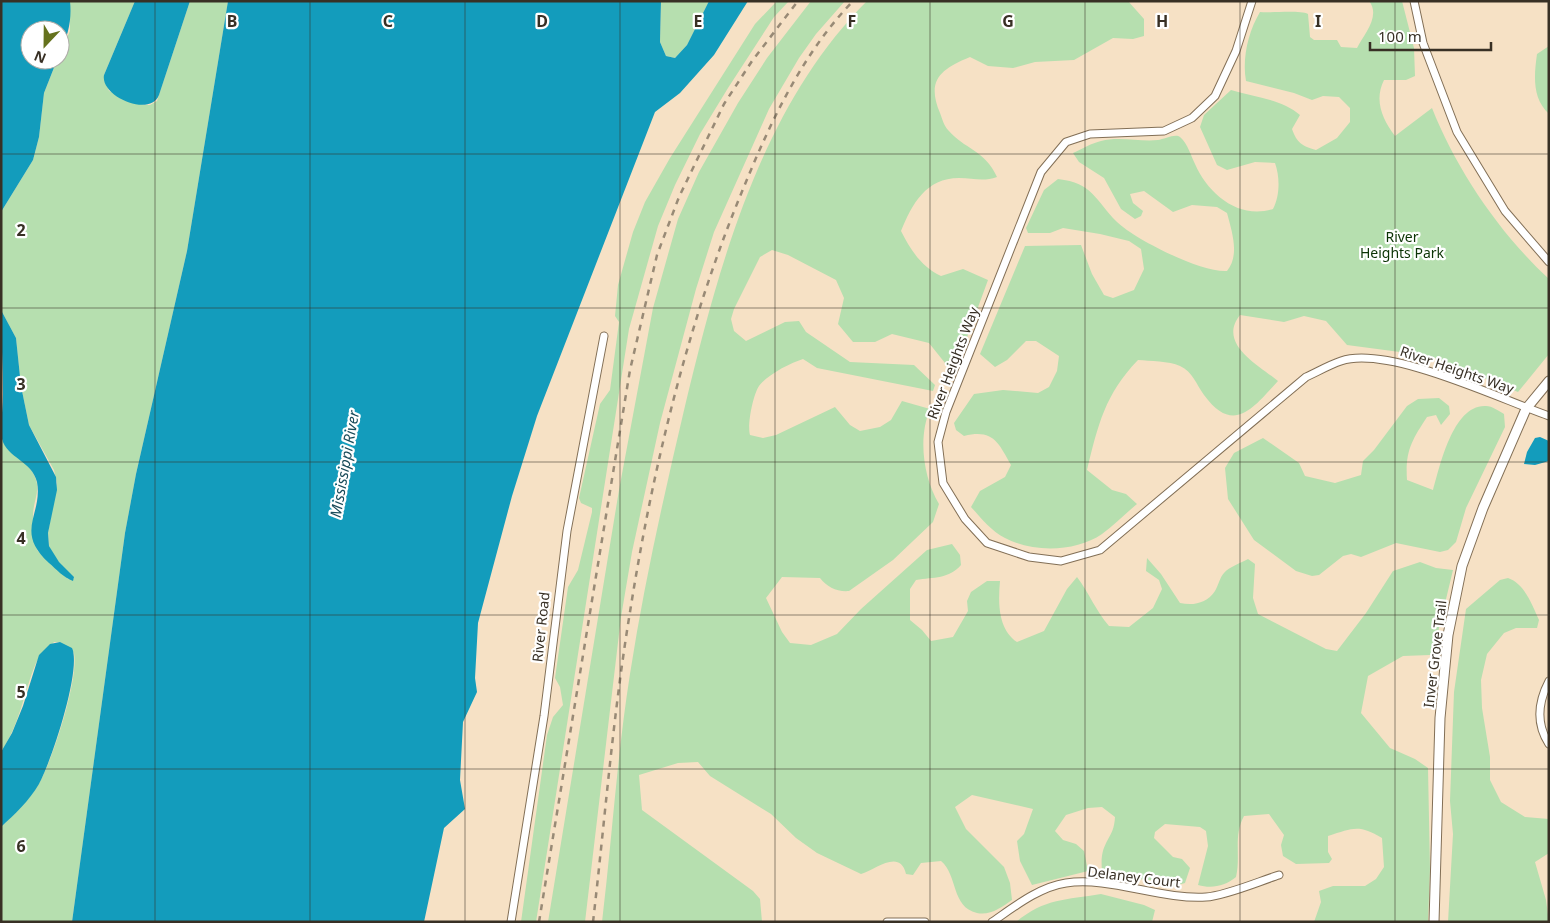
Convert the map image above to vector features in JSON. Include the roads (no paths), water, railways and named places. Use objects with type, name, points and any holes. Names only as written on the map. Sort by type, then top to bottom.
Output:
[{"type":"street","name":"River Heights Way","points":[[1252,1],[1236,51],[1215,96],[1192,118],[1164,131],[1090,134],[1066,142],[1041,172],[946,412],[938,442],[943,483],[959,510],[987,543],[1029,557],[1062,561],[1100,550],[1306,377],[1342,360],[1384,358],[1425,370],[1549,416]]},
{"type":"street","points":[[1414,1],[1423,43],[1457,132],[1504,211],[1549,262]]},
{"type":"street","name":"River Road","points":[[510,922],[544,716],[567,531],[604,336]]},
{"type":"street","name":"Inver Grove Trail","points":[[1434,922],[1440,718],[1448,635],[1462,566],[1483,508],[1526,409],[1549,381]]},
{"type":"street","points":[[1549,681],[1543,693],[1539,713],[1543,734],[1549,744]]},
{"type":"street","name":"Delaney Court","points":[[992,922],[1036,893],[1066,882],[1100,883],[1180,896],[1208,897],[1280,875]]},
{"type":"street","points":[[887,922],[925,922]]},
{"type":"water","points":[[1,1],[70,1],[70,20],[20,20],[20,70],[53,70],[44,93],[39,137],[33,160],[1,212]]},
{"type":"water","points":[[135,1],[190,1],[159,95],[154,102],[146,105],[127,102],[117,97],[105,83],[104,75]]},
{"type":"water","name":"Mississippi River","points":[[228,1],[661,1],[660,42],[666,56],[675,58],[687,45],[709,1],[748,1],[714,55],[680,93],[655,112],[537,416],[512,496],[478,623],[475,678],[477,692],[463,722],[460,780],[465,809],[444,828],[424,922],[72,922],[125,533],[136,474],[187,251]]},
{"type":"water","points":[[1,310],[16,338],[21,386],[29,425],[56,477],[57,490],[48,533],[49,546],[59,562],[74,577],[73,581],[63,576],[49,563],[39,552],[33,541],[31,532],[38,494],[37,482],[30,469],[9,451],[2,439]]},
{"type":"water","points":[[1540,437],[1549,441],[1549,461],[1535,465],[1524,464],[1527,452],[1535,438]]},
{"type":"water","points":[[60,642],[72,648],[74,659],[73,675],[64,716],[51,756],[39,784],[26,802],[1,827],[1,752],[12,733],[23,706],[39,655],[50,644]]},
{"type":"railway","points":[[539,922],[630,370],[657,255],[679,197],[724,104],[752,61],[798,1]]},
{"type":"railway","points":[[593,922],[614,728],[630,612],[649,506],[688,347],[722,244],[763,142],[802,68],[834,22],[853,1]]},
{"type":"park label","name":"River Heights Park","points":[[1402,246]]}]
